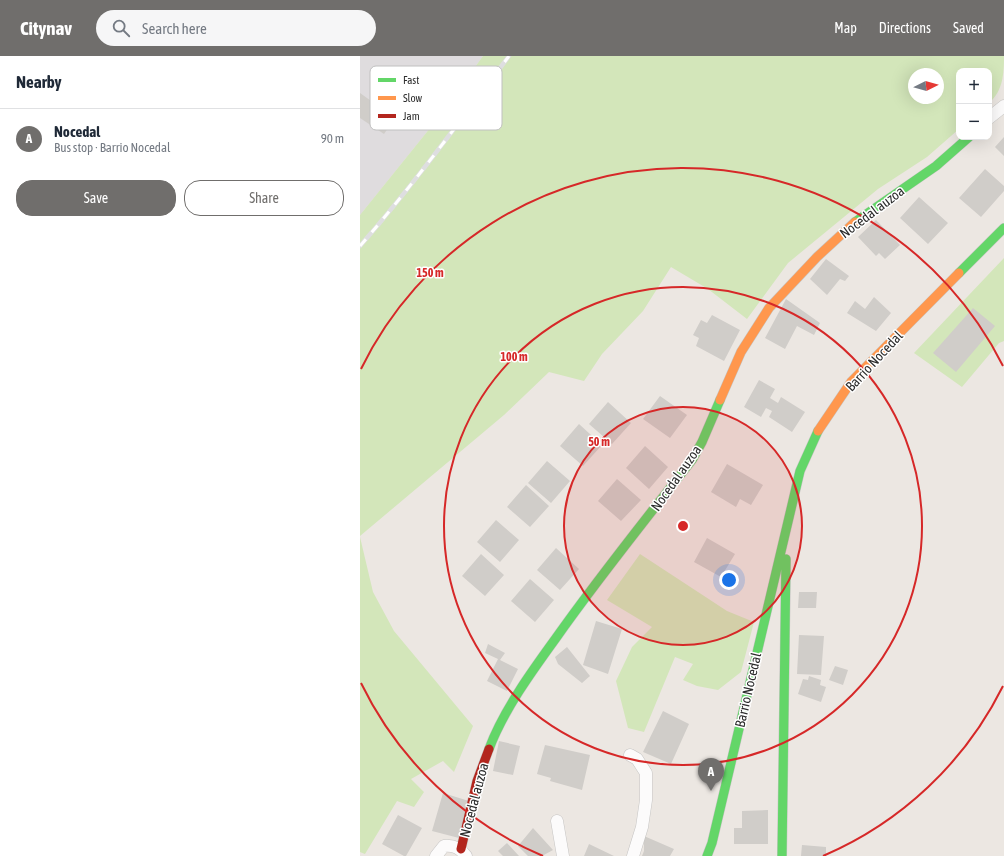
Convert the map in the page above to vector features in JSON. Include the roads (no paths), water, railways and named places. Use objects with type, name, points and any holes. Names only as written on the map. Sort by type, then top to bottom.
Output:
[{"type":"street","points":[[992,116],[1004,106]]},
{"type":"street","name":"Nocedal auzoa","points":[[436,856],[444,846],[452,846],[464,853],[477,781],[495,732],[533,669],[576,609],[692,460],[702,442],[741,352],[769,308],[817,257],[856,222],[936,166],[966,140]]},
{"type":"street","name":"Barrio Nocedal","points":[[707,856],[712,843],[800,471],[816,434],[851,382],[1004,228]]},
{"type":"street","name":"Barrio Nocedal","points":[[782,856],[787,523]]},
{"type":"street","points":[[630,756],[637,760],[646,773],[646,800],[642,827],[633,856]]},
{"type":"street","points":[[557,821],[558,837],[563,856]]},
{"type":"railway","points":[[502,66],[509,56]]},
{"type":"railway","points":[[360,246],[418,176],[453,130]]},
{"type":"place","name":"Nocedal","points":[[711,791]]}]
